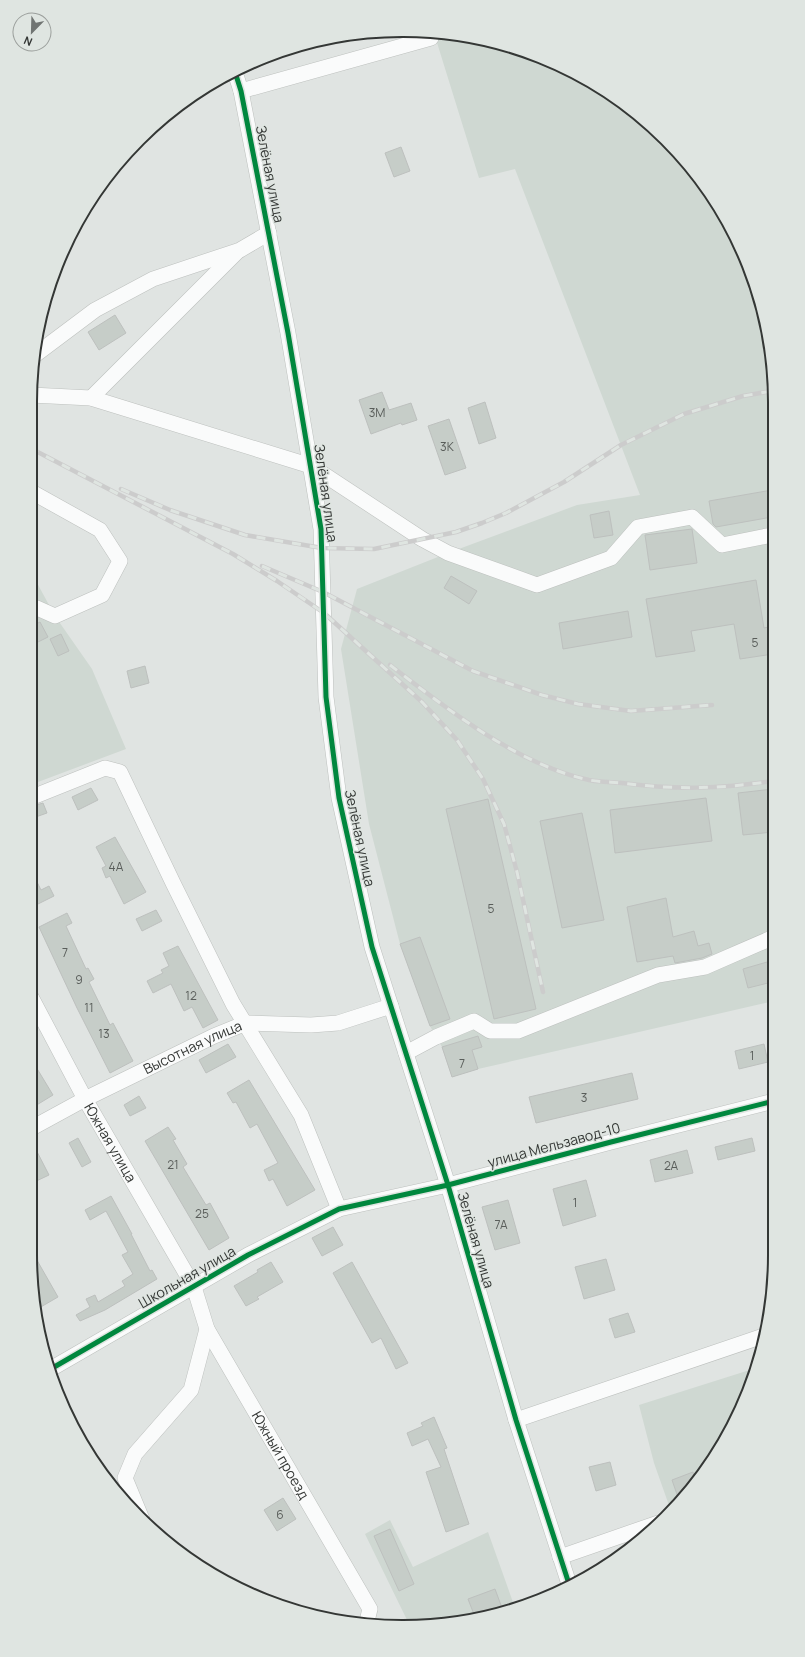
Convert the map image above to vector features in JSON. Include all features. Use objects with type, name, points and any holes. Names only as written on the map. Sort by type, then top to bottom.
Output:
[{"type":"street","points":[[242,91],[431,38]]},
{"type":"street","name":"Зелёная улица","points":[[237,77],[242,91],[269,233],[321,529],[326,697],[339,798],[372,947],[448,1185],[516,1420],[568,1580]]},
{"type":"street","points":[[41,351],[95,310],[153,279],[240,250],[269,233]]},
{"type":"street","points":[[90,398],[240,250]]},
{"type":"street","points":[[37,395],[90,398],[311,466],[422,539],[448,553],[537,585],[611,558],[638,527],[692,517],[722,545],[768,536]]},
{"type":"street","points":[[37,495],[100,530],[120,561],[102,595],[55,616],[37,608]]},
{"type":"street","points":[[37,795],[105,768],[120,772],[180,898],[233,1004],[301,1115],[339,1209]]},
{"type":"street","points":[[406,1053],[436,1037],[474,1021],[490,1031],[518,1031],[658,975],[705,967],[768,940]]},
{"type":"street","name":"Высотная улица","points":[[37,1125],[85,1099],[214,1036],[246,1023],[312,1025],[338,1023],[391,1006]]},
{"type":"street","name":"Южная улица","points":[[37,1008],[85,1099],[194,1287]]},
{"type":"street","name":"улица Мельзавод-10","points":[[339,1209],[448,1185],[768,1103]]},
{"type":"street","name":"Школьная улица","points":[[54,1367],[248,1255],[339,1209]]},
{"type":"street","name":"Южный проезд","points":[[194,1287],[207,1329],[370,1609],[368,1618]]},
{"type":"street","points":[[136,1504],[125,1478],[135,1454],[191,1390],[207,1329]]},
{"type":"street","points":[[516,1420],[758,1338]]},
{"type":"street","points":[[560,1557],[644,1528]]},
{"type":"shaded area","points":[[436,39],[474,44],[520,56],[585,86],[625,113],[661,144],[706,199],[730,241],[749,285],[756,308],[765,355],[768,402],[768,1002],[478,1069],[452,1077],[442,1047],[430,1026],[400,944],[369,824],[341,649],[357,589],[577,505],[640,495],[515,169],[479,178]]},
{"type":"shaded area","points":[[37,583],[55,616],[92,669],[126,749],[37,782]]},
{"type":"shaded area","points":[[750,1370],[730,1416],[719,1437],[692,1477],[669,1504],[654,1463],[639,1405]]},
{"type":"shaded area","points":[[390,1520],[413,1567],[488,1532],[513,1603],[497,1608],[450,1617],[407,1620],[365,1534]]},
{"type":"building","points":[[401,147],[410,171],[394,177],[385,153]]},
{"type":"building","points":[[115,315],[126,333],[99,350],[88,332]]},
{"type":"building","points":[[382,392],[389,410],[411,403],[417,420],[402,425],[401,423],[371,434],[359,400]]},
{"type":"building","points":[[485,402],[496,438],[479,444],[468,408]]},
{"type":"building","points":[[449,419],[466,468],[445,475],[428,426]]},
{"type":"building","points":[[768,491],[768,518],[716,527],[713,524],[709,501]]},
{"type":"building","points":[[609,511],[613,535],[594,538],[590,515]]},
{"type":"building","points":[[692,529],[697,563],[650,570],[645,535]]},
{"type":"building","points":[[451,576],[477,591],[469,604],[444,588]]},
{"type":"building","points":[[756,580],[764,628],[768,627],[768,655],[740,659],[734,624],[691,631],[695,651],[656,657],[646,599]]},
{"type":"building","points":[[628,611],[632,637],[563,649],[559,623]]},
{"type":"building","points":[[40,622],[48,637],[37,642],[37,624]]},
{"type":"building","points":[[61,634],[69,651],[58,656],[50,639]]},
{"type":"building","points":[[145,666],[149,683],[131,688],[127,671]]},
{"type":"building","points":[[91,788],[98,800],[78,810],[72,797]]},
{"type":"building","points":[[768,790],[768,832],[743,835],[738,793]]},
{"type":"building","points":[[706,798],[712,841],[615,853],[610,810]]},
{"type":"building","points":[[488,799],[536,1009],[494,1019],[446,809]]},
{"type":"building","points":[[43,803],[47,813],[37,817],[37,805]]},
{"type":"building","points":[[582,813],[604,920],[562,928],[540,821]]},
{"type":"building","points":[[115,837],[146,892],[124,904],[110,876],[106,878],[102,868],[106,866],[96,847]]},
{"type":"building","points":[[37,882],[41,890],[49,886],[54,896],[37,904]]},
{"type":"building","points":[[666,898],[673,937],[694,931],[698,946],[709,943],[712,954],[702,958],[675,963],[673,956],[637,962],[627,907]]},
{"type":"building","points":[[156,910],[162,921],[142,931],[136,919]]},
{"type":"building","points":[[67,913],[72,923],[66,926],[86,969],[88,968],[94,979],[89,982],[110,1025],[113,1023],[133,1061],[110,1073],[77,1008],[39,927]]},
{"type":"building","points":[[420,937],[450,1019],[430,1026],[400,944]]},
{"type":"building","points":[[178,946],[218,1020],[203,1028],[192,1007],[184,1011],[171,984],[153,993],[147,981],[163,973],[161,970],[169,966],[163,953]]},
{"type":"building","points":[[767,962],[768,983],[748,988],[743,969]]},
{"type":"building","points":[[478,1036],[482,1047],[472,1050],[478,1069],[452,1077],[442,1047]]},
{"type":"building","points":[[228,1044],[236,1057],[206,1073],[199,1060]]},
{"type":"building","points":[[764,1044],[768,1062],[739,1069],[735,1051]]},
{"type":"building","points":[[37,1069],[53,1095],[37,1105]]},
{"type":"building","points":[[632,1073],[638,1099],[536,1123],[529,1097]]},
{"type":"building","points":[[249,1080],[315,1190],[287,1206],[273,1179],[269,1181],[264,1170],[278,1163],[257,1124],[250,1128],[236,1102],[233,1103],[227,1093]]},
{"type":"building","points":[[139,1096],[146,1108],[130,1116],[124,1105]]},
{"type":"building","points":[[168,1127],[176,1139],[173,1140],[187,1164],[183,1167],[206,1205],[210,1203],[229,1238],[209,1250],[145,1141]]},
{"type":"building","points":[[78,1138],[91,1162],[82,1167],[69,1143]]},
{"type":"building","points":[[752,1138],[755,1151],[718,1160],[715,1147]]},
{"type":"building","points":[[687,1150],[693,1173],[655,1182],[650,1160]]},
{"type":"building","points":[[37,1152],[49,1175],[37,1181]]},
{"type":"building","points":[[586,1180],[596,1216],[563,1226],[553,1189]]},
{"type":"building","points":[[111,1196],[150,1271],[152,1270],[157,1279],[105,1310],[80,1321],[76,1315],[90,1307],[86,1299],[95,1295],[98,1302],[125,1286],[122,1281],[133,1274],[122,1255],[128,1252],[106,1211],[90,1220],[85,1210]]},
{"type":"building","points":[[508,1200],[520,1243],[495,1250],[482,1207]]},
{"type":"building","points":[[333,1227],[343,1245],[322,1256],[312,1238]]},
{"type":"building","points":[[606,1259],[615,1290],[584,1299],[575,1267]]},
{"type":"building","points":[[37,1261],[58,1297],[41,1307]]},
{"type":"building","points":[[271,1262],[283,1282],[257,1297],[259,1299],[246,1306],[234,1286],[258,1272],[257,1270]]},
{"type":"building","points":[[352,1262],[408,1363],[396,1369],[381,1338],[372,1343],[333,1273]]},
{"type":"building","points":[[628,1313],[635,1332],[615,1338],[609,1319]]},
{"type":"building","points":[[434,1417],[447,1448],[444,1449],[469,1524],[446,1532],[426,1472],[441,1467],[428,1439],[412,1446],[407,1433],[423,1426],[421,1423]]},
{"type":"building","points":[[610,1462],[616,1485],[596,1491],[589,1467]]},
{"type":"building","points":[[693,1472],[694,1475],[677,1495],[672,1480]]},
{"type":"building","points":[[283,1498],[296,1519],[277,1531],[264,1510]]},
{"type":"building","points":[[390,1529],[414,1584],[399,1591],[374,1536]]},
{"type":"building","points":[[495,1589],[501,1607],[473,1613],[468,1599]]},
{"type":"railway","points":[[121,489],[170,510],[245,535],[322,548],[374,549],[456,532],[482,523],[506,513],[564,482],[621,445],[684,414],[743,396],[768,392]]},
{"type":"railway","points":[[37,452],[233,554],[277,581],[324,613],[422,702],[457,740],[483,779],[504,824],[517,872],[543,992]]},
{"type":"railway","points":[[262,566],[323,592],[473,671],[542,695],[578,704],[631,711],[712,705]]},
{"type":"railway","points":[[390,665],[459,717],[484,733],[510,749],[562,773],[593,781],[680,788],[735,786],[768,782]]},
{"type":"cycle path","points":[[237,77],[241,91],[288,333],[321,529],[326,697],[339,798],[372,947],[448,1185],[516,1420],[568,1580]]},
{"type":"cycle path","points":[[54,1367],[248,1255],[339,1209],[448,1185],[768,1103]]}]
